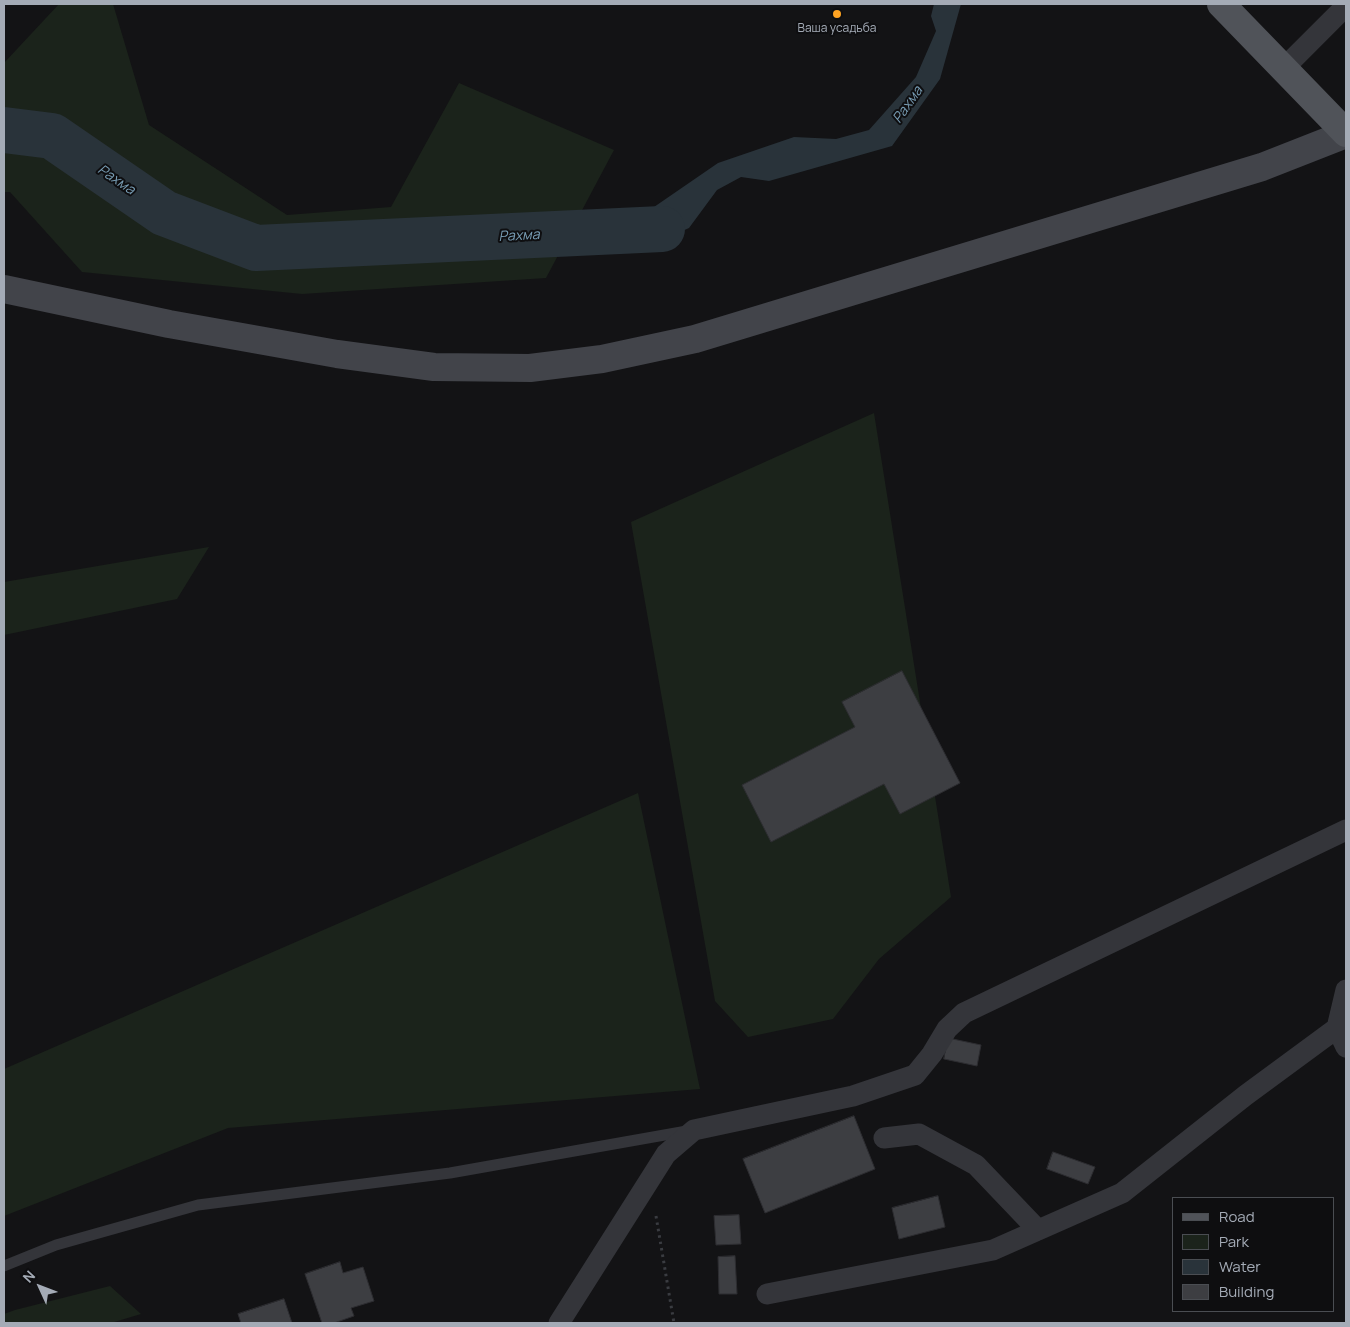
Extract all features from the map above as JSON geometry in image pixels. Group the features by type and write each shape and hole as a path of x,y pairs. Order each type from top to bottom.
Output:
{"main road":[{"path":"1221,4 1346,134"}],"street":[{"path":"1283,69 1346,6"},
{"path":"4,289 169,324 337,354 434,367 530,368 602,359 695,339 1262,167 1346,134"},
{"path":"559,1323 666,1154 694,1130 853,1096 915,1075 932,1054 947,1028 964,1013 1346,830"},
{"path":"1346,990 1337,1028 1346,1047"},
{"path":"767,1294 992,1250 1122,1193 1246,1095 1337,1028"},
{"path":"884,1138 919,1134 976,1165 1038,1230"}],"lane":[{"path":"4,1266 56,1245 198,1205 450,1173 694,1130"}],"path":[{"path":"650,1180 674,1323"}],"green space":[{"path":"59,4 113,4 149,125 287,215 391,207 459,83 614,150 546,278 302,294 82,272 10,192 4,192 4,63"},
{"path":"874,413 951,897 879,959 833,1019 748,1037 715,1001 631,522"},
{"path":"209,547 177,599 4,635 4,582"},
{"path":"638,793 700,1089 228,1128 4,1216 4,1069"},
{"path":"110,1286 141,1314 111,1323 4,1323 4,1314 15,1310"}],"water":[{"path":"934,4 961,4 940,79 892,146 769,181 741,177 717,190 689,228 662,240 603,247 596,220 654,207 718,163 794,137 836,139 869,130 916,77 936,31 931,16"}],"building":[{"path":"902,671 960,783 900,814 884,784 771,842 742,785 855,727 842,702"},
{"path":"948,1038 981,1045 977,1066 944,1059"},
{"path":"854,1116 875,1169 765,1213 743,1159"},
{"path":"1053,1152 1095,1167 1088,1184 1047,1169"},
{"path":"938,1196 945,1227 899,1239 892,1208"},
{"path":"739,1215 741,1244 716,1245 714,1216"},
{"path":"735,1256 737,1294 719,1294 718,1257"},
{"path":"340,1262 343,1273 363,1267 374,1301 351,1308 354,1316 334,1323 322,1323 305,1274"},
{"path":"284,1299 292,1323 241,1323 238,1314"}],"waterway":[{"name":"Рахма","path":"4,130 52,136 164,213 256,248 662,229"}],"place":[{"name":"Ваша усадьба","path":"837,14"}]}
